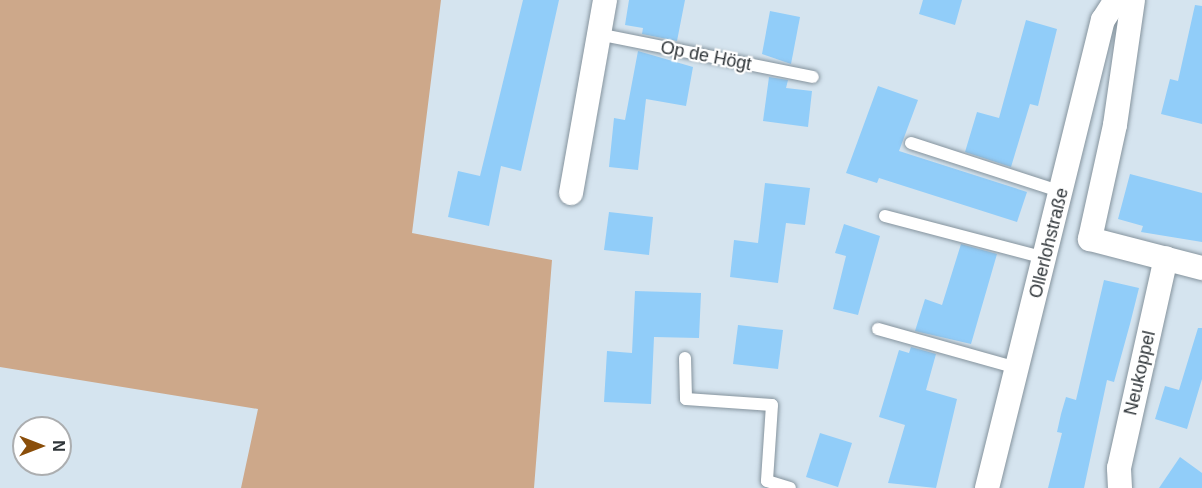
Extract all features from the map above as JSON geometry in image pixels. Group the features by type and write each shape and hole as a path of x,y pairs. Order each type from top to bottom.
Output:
{"street":[{"path":"571,193 605,0"},
{"name":"Ollerlohstraße","path":"987,488 1103,20 1116,0"},
{"name":"Ollerlohstraße","path":"1133,0 1115,125 1090,239 1166,258"},
{"path":"1166,258 1202,268"},
{"name":"Neukoppel","path":"1120,488 1119,468 1166,258"}],"lane":[{"name":"Op de Högt","path":"598,34 813,77"},
{"path":"911,143 1062,192"},
{"path":"885,216 1045,258"},
{"path":"878,329 1017,368"},
{"path":"685,358 686,399 772,405 767,481 790,488"}],"shaded area":[{"path":"0,0 441,0 412,233 552,260 534,488 241,488 258,409 0,367"}],"building":[{"path":"523,0 559,0 521,171 501,166 489,226 448,217 458,171 480,176"},
{"path":"629,0 685,0 677,41 642,34 643,28 625,25"},
{"path":"923,0 962,0 955,25 919,14"},
{"path":"1195,5 1202,6 1202,124 1161,114 1170,79 1178,81"},
{"path":"770,11 800,17 791,64 762,54"},
{"path":"1026,20 1057,29 1038,106 1030,104 1011,167 965,152 977,112 999,118"},
{"path":"638,51 693,67 686,106 646,99 638,170 609,167 614,118 625,120"},
{"path":"769,77 788,80 786,88 812,91 808,127 763,121"},
{"path":"878,86 918,100 899,151 1027,192 1017,222 879,178 877,183 846,173"},
{"path":"1130,174 1202,193 1202,242 1141,232 1143,226 1118,219"},
{"path":"765,183 810,188 805,225 786,223 778,283 730,277 734,240 758,243"},
{"path":"609,212 653,217 649,255 604,250"},
{"path":"844,224 880,236 858,315 833,309 846,256 835,253"},
{"path":"961,244 997,254 971,344 915,331 925,299 942,305"},
{"path":"1104,280 1139,288 1130,324 1114,382 1107,380 1084,488 1048,488 1062,433 1057,432 1061,414 1066,397 1076,400"},
{"path":"635,291 701,293 699,338 654,337 651,404 604,402 607,351 632,353"},
{"path":"738,325 783,330 778,369 733,364"},
{"path":"1198,328 1202,328 1202,379 1187,429 1155,419 1165,386 1179,390"},
{"path":"911,347 936,354 926,390 957,399 936,488 888,483 905,425 879,417 899,350 909,353"},
{"path":"820,433 852,443 838,487 806,477"},
{"path":"1180,457 1202,473 1202,488 1159,488"}]}
